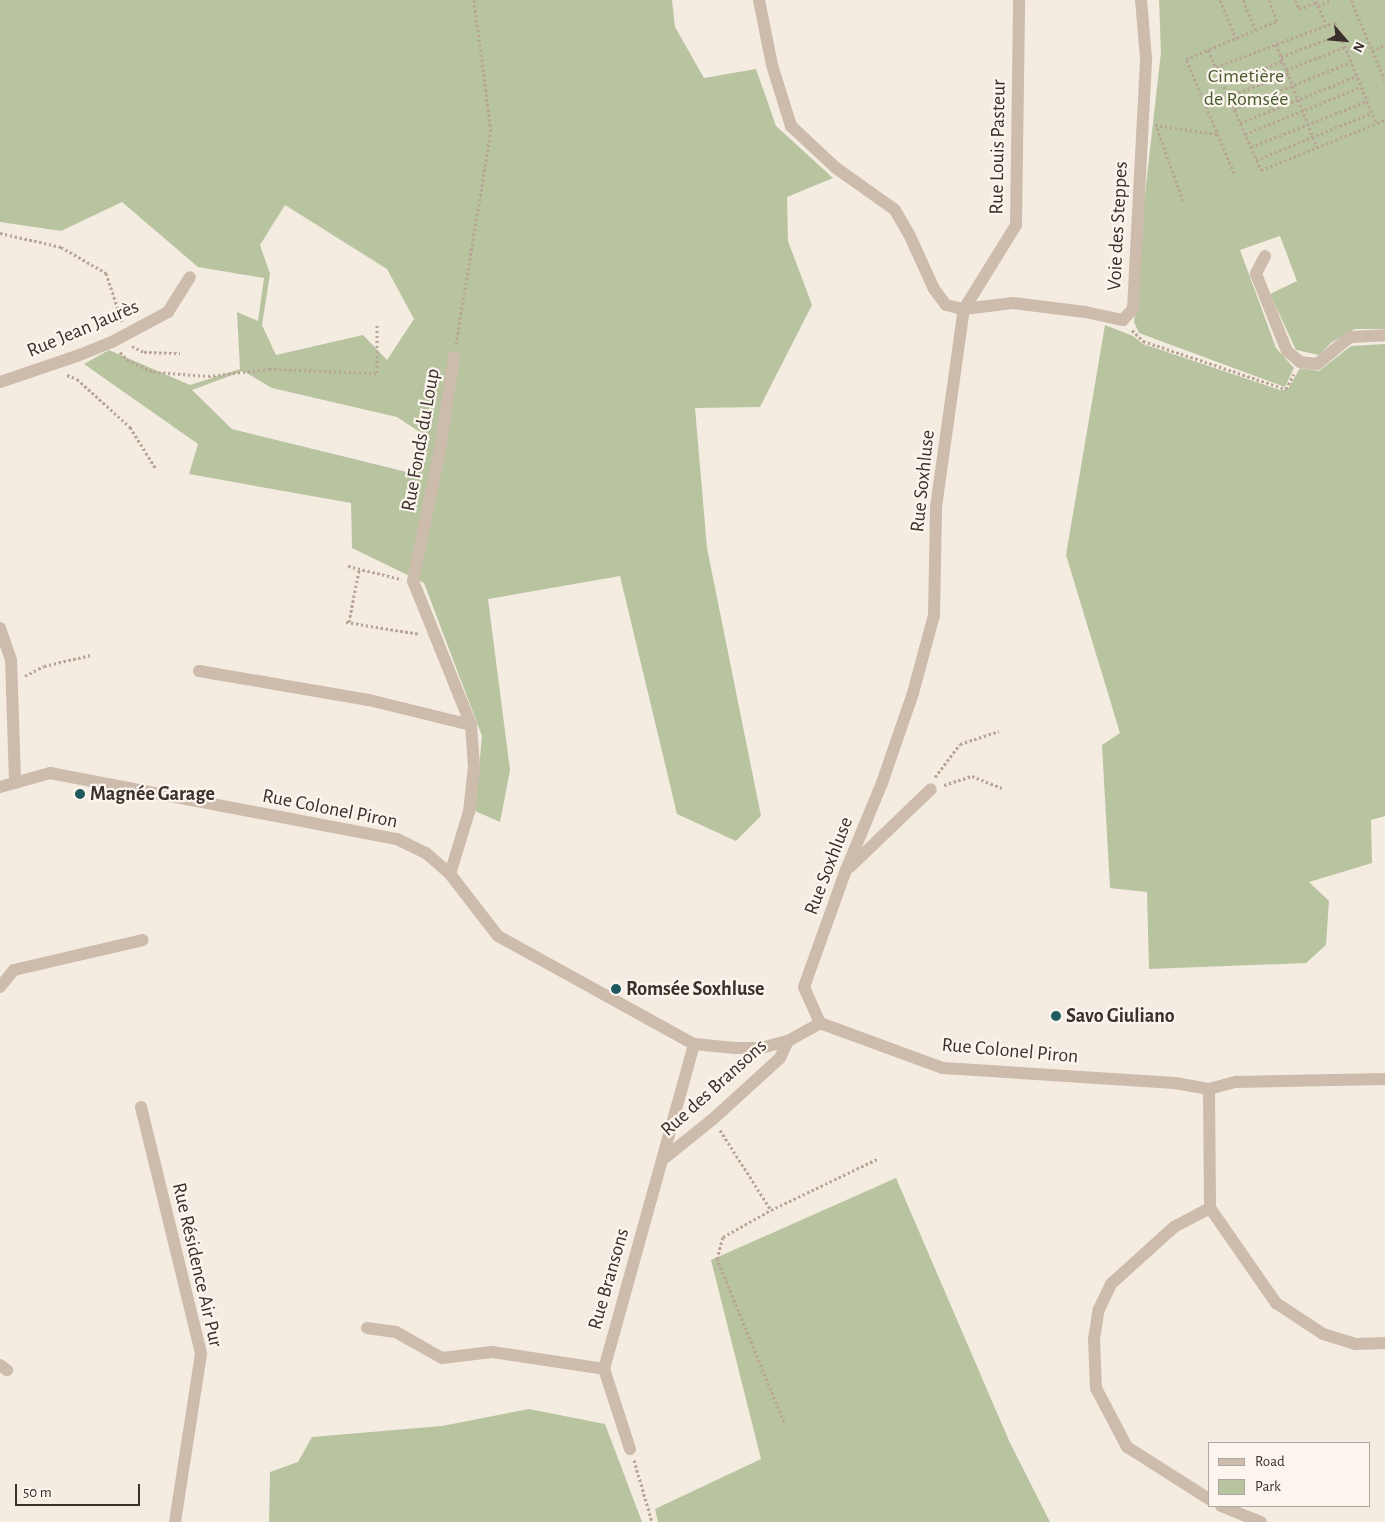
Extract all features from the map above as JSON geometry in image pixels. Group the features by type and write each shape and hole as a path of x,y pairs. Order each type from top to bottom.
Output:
{"street":[{"path":"759,0 772,65 791,126 836,168 895,210 909,234 934,289 946,305 964,309"},
{"name":"Rue Louis Pasteur","path":"964,309 1016,225 1019,0"},
{"name":"Voie des Steppes","path":"964,309 1013,303 1085,312 1123,320 1134,308 1146,58 1141,0"},
{"path":"1265,256 1256,274 1287,351 1300,362 1318,364 1350,336 1385,335"},
{"name":"Rue Jean Jaurès","path":"0,382 115,340 168,312 190,277"},
{"name":"Rue Soxhluse","path":"820,1023 804,987 846,870 882,783 913,693 934,615 936,507 964,309"},
{"name":"Rue Fonds du Loup","path":"414,582 441,444 454,357"},
{"path":"414,582 471,725 474,767 469,812 450,874"},
{"path":"0,628 11,660 16,783"},
{"path":"199,671 370,700 471,725"},
{"name":"Rue Colonel Piron","path":"0,787 50,774 397,840 426,853 450,874 498,936 694,1044 735,1048 761,1048 788,1042 820,1023 943,1068 1175,1083 1209,1089 1236,1082 1385,1079"},
{"path":"846,870 931,789"},
{"path":"0,986 14,970 143,940"},
{"name":"Rue des Bransons","path":"662,1160 713,1119 780,1058 788,1042"},
{"name":"Rue Bransons","path":"604,1368 694,1044"},
{"path":"1209,1089 1210,1208 1276,1303 1322,1334 1356,1344 1385,1343"},
{"name":"Rue Résidence Air Pur","path":"141,1107 200,1354 174,1522"},
{"path":"1208,1498 1127,1447 1096,1388 1094,1339 1099,1310 1111,1284 1174,1226 1210,1208"},
{"path":"367,1328 396,1332 442,1358 492,1352 604,1368 630,1449"},
{"path":"1223,1507 1260,1522"}],"path":[{"name":"Rue Fonds du Loup","path":"454,357 491,131 474,0"},
{"path":"1220,0 1236,38"},
{"path":"1244,0 1256,30"},
{"path":"1234,174 1186,59 1277,21 1268,0"},
{"path":"1295,0 1299,9 1316,1 1326,26"},
{"path":"1318,6 1331,0"},
{"path":"1351,0 1385,81"},
{"path":"1216,67 1335,22 1376,123"},
{"path":"1223,83 1340,34"},
{"path":"1276,44 1317,147"},
{"path":"1372,51 1385,45"},
{"path":"1228,96 1345,47"},
{"path":"1208,50 1261,170 1385,120"},
{"path":"1234,109 1292,84 1351,62"},
{"path":"1240,123 1357,76"},
{"path":"1245,134 1361,87"},
{"path":"1251,147 1367,101"},
{"path":"1256,160 1372,113"},
{"path":"1142,122 1218,134"},
{"path":"1156,125 1183,201"},
{"path":"0,233 61,247 106,273 122,320 115,340"},
{"path":"1123,320 1143,341 1286,389"},
{"path":"115,340 127,360 152,372 208,376 269,369 377,373 377,325"},
{"path":"115,340 144,352 180,353"},
{"path":"46,366 77,379 130,427 156,469"},
{"path":"348,566 414,582"},
{"path":"359,570 347,622 436,637"},
{"path":"12,683 44,666 91,655"},
{"path":"931,789 936,774 960,744 999,731"},
{"path":"931,789 972,776 1002,788"},
{"path":"713,1119 771,1210"},
{"path":"784,1422 717,1259 723,1237 771,1210 877,1159"},
{"path":"630,1449 652,1522"}],"green space":[{"path":"0,0 672,0 675,27 704,78 756,69 776,126 833,178 787,197 788,241 812,305 760,407 695,408 707,548 761,816 736,841 677,814 620,576 488,599 510,770 500,822 475,811 482,736 424,583 352,548 351,503 189,474 198,444 84,364 109,350 190,385 240,369 237,312 258,321 264,278 198,267 122,202 61,231 0,222","holes":["285,205 387,269 414,319 387,360 363,335 276,355 262,325 270,274 260,245","243,371 272,388 397,417 430,439 411,473 232,429 192,390"]},
{"name":"Cimetière de Romsée","path":"1159,0 1385,0 1385,329 1355,329 1332,342 1319,355 1296,350 1270,294 1297,281 1280,236 1240,250 1276,348 1294,368 1285,387 1139,333 1134,322 1142,221 1161,52"},
{"path":"1105,325 1133,336 1143,344 1280,390 1288,389 1300,368 1319,371 1351,346 1385,344 1385,816 1371,820 1372,863 1309,882 1329,901 1326,945 1306,963 1149,969 1147,892 1110,888 1102,745 1120,733 1066,555"},
{"path":"896,1178 1010,1443 1050,1522 658,1522 655,1509 761,1459 711,1260"},
{"path":"529,1409 605,1424 642,1522 269,1522 270,1472 298,1462 312,1437 442,1426"}],"place":[{"name":"Magnée Garage","path":"80,794"},
{"name":"Romsée Soxhluse","path":"616,989"},
{"name":"Savo Giuliano","path":"1056,1016"}]}
